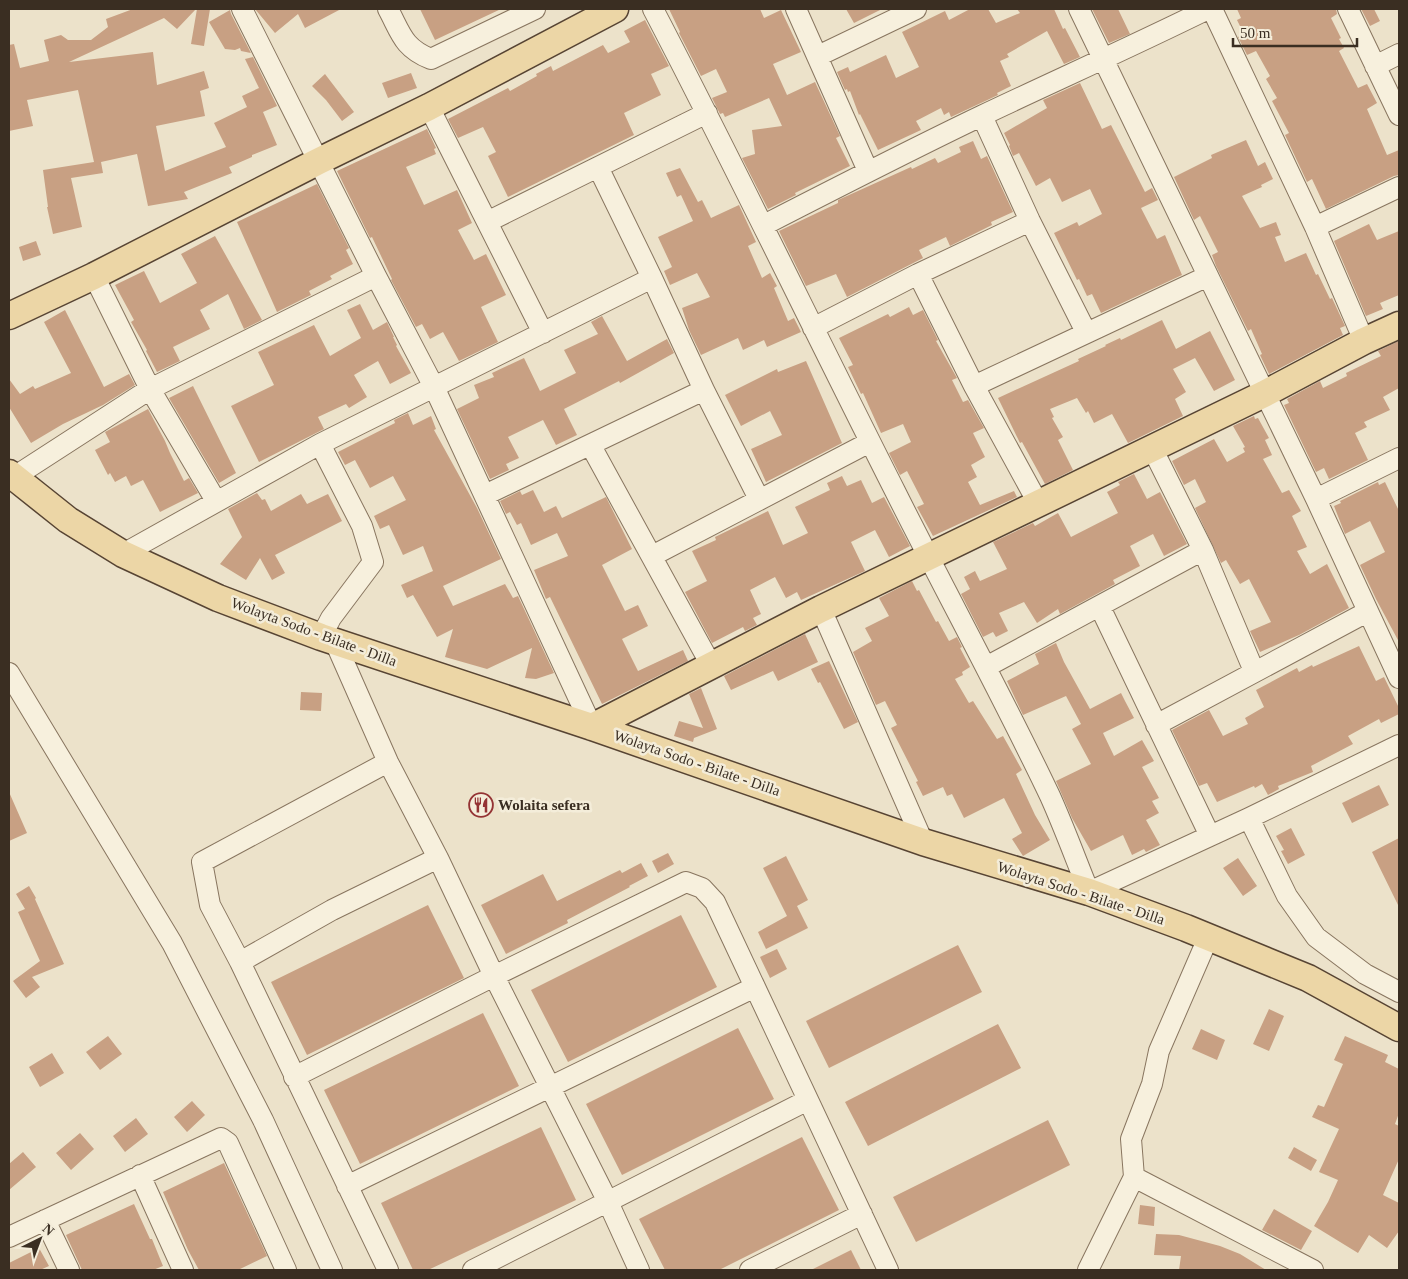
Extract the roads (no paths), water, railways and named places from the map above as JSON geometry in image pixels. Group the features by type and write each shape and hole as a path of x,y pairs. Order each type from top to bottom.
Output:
{"main road":[{"path":"9,316 94,276 429,107 615,9"},
{"path":"592,727 821,609 1264,394 1364,341 1399,325"},
{"name":"Wolayta Sodo - Bilate - Dilla","path":"11,475 68,520 124,554 218,598 328,640 592,727 923,842 1089,892 1308,978 1399,1028"}],"street":[{"path":"242,9 434,387 592,727"},
{"path":"388,9 406,44 418,54 431,59 535,9"},
{"path":"653,9 764,225 813,328 928,558 986,667 1051,799 1089,892 1249,818 1399,745"},
{"path":"796,9 868,171"},
{"path":"818,56 916,9"},
{"path":"1079,9 1316,500 1399,678"},
{"path":"764,225 868,171 1208,9"},
{"path":"1212,9 1315,227 1364,341"},
{"path":"1348,9 1399,115"},
{"path":"1375,66 1399,54"},
{"path":"429,107 543,334"},
{"path":"487,222 707,113"},
{"path":"982,116 1030,221 1086,332"},
{"path":"598,167 704,390 759,499"},
{"path":"1315,227 1399,187"},
{"path":"813,328 918,274 1030,221"},
{"path":"918,274 974,386 1038,503"},
{"path":"94,276 150,389 216,501"},
{"path":"11,475 150,389 376,276"},
{"path":"974,386 1208,276"},
{"path":"124,554 320,444 652,278"},
{"path":"485,495 591,446 704,390"},
{"path":"652,556 870,442"},
{"path":"320,444 362,526 373,562 331,618 328,640 438,858 549,1087 608,1202 639,1270"},
{"path":"591,446 710,665"},
{"path":"1152,448 1203,550 1254,671"},
{"path":"1316,500 1399,458"},
{"path":"986,667 1203,550"},
{"path":"1100,607 1210,836"},
{"path":"821,609 923,842"},
{"path":"1156,725 1254,671 1368,612"},
{"path":"9,673 172,943 263,1120 332,1270"},
{"path":"388,762 202,862 210,905 240,962 388,1270"},
{"path":"1249,818 1287,896 1316,937 1365,974 1399,992"},
{"path":"240,962 332,910 438,858"},
{"path":"294,1077 686,882 702,888 715,902 888,1270"},
{"path":"1088,1270 1134,1177 1131,1139 1152,1084 1159,1051 1208,938"},
{"path":"347,1186 755,987"},
{"path":"472,1270 808,1100"},
{"path":"9,1237 221,1138 225,1140 286,1270"},
{"path":"140,1175 183,1270"},
{"path":"1134,1177 1313,1270"},
{"path":"750,1270 862,1214"},
{"path":"45,1220 69,1270"}],"place":[{"name":"Wolaita sefera","path":"481,805"}]}
